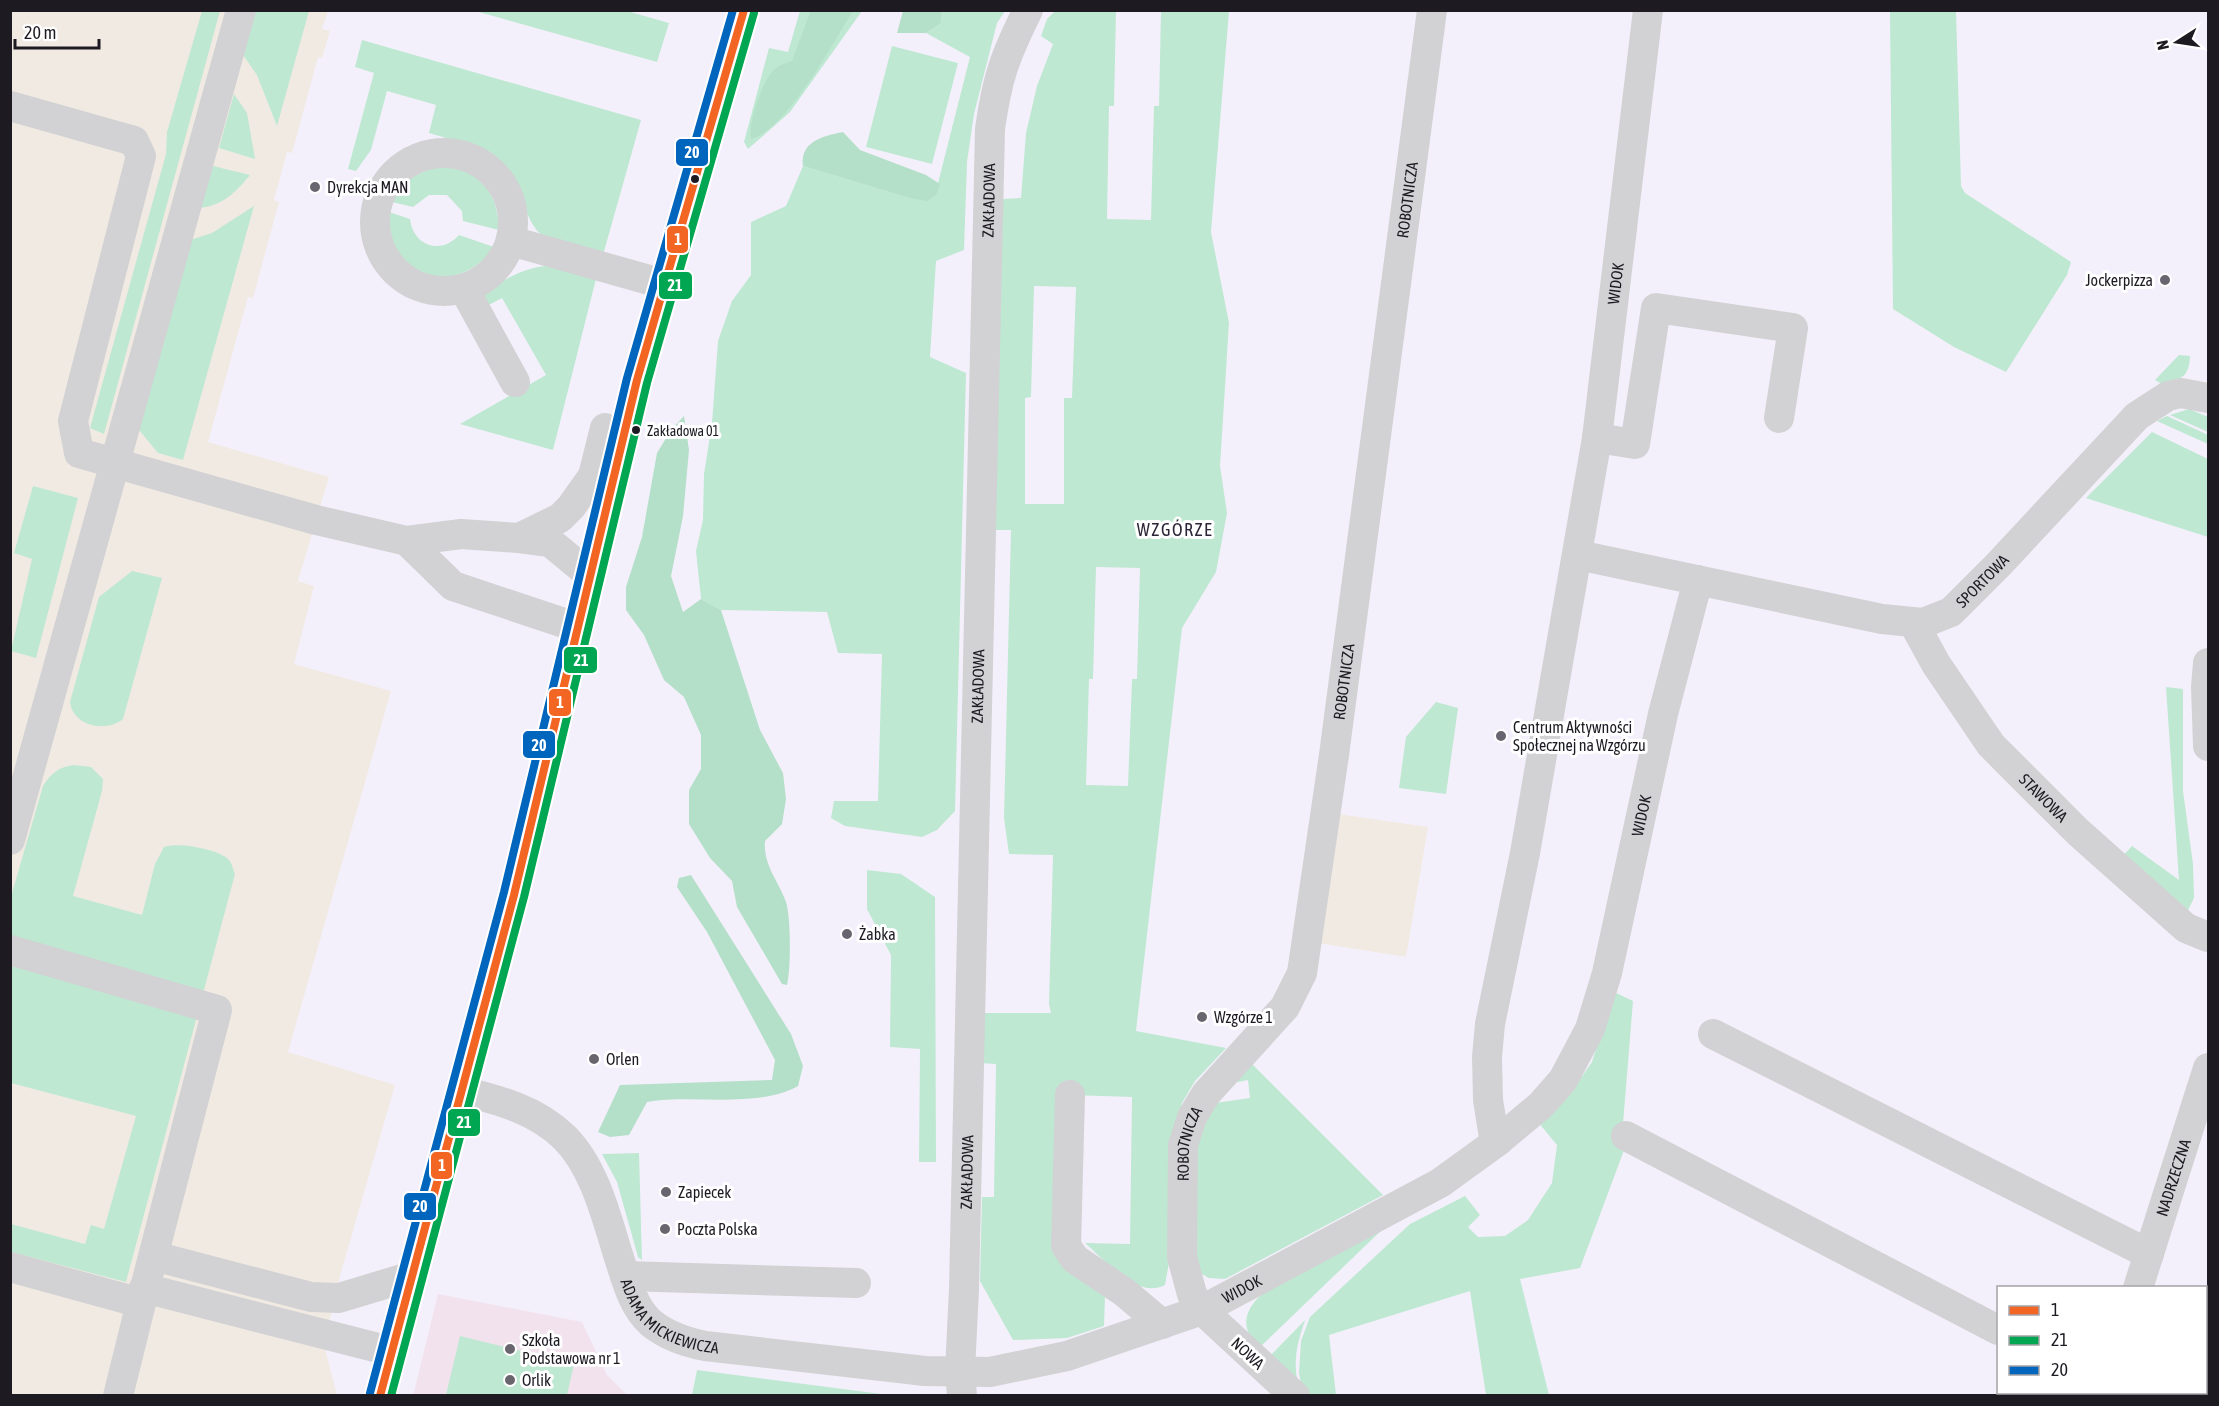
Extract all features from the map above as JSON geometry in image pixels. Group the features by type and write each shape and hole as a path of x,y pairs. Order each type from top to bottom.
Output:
{"street":[{"path":"10,840 241,10"},
{"path":"380,1395 514,895 637,380 667,285 744,10"},
{"name":"ZAKŁADOWA","path":"961,1383 990,129 999,74 1006,52 1028,10"},
{"name":"ROBOTNICZA","path":"1202,1310 1192,1294 1182,1257 1184,1145 1192,1117 1206,1094 1285,1007 1302,974 1334,755 1432,10"},
{"name":"WIDOK","path":"1498,1141 1493,1131 1488,1100 1487,1057 1490,1024 1525,853 1597,438 1648,10"},
{"path":"10,106 134,141 141,156 72,421 79,453 114,465 316,520 407,541 461,534 550,542 591,576"},
{"path":"443,152 467,156 488,167 504,186 512,205 514,227 511,242 499,266 483,280 464,289 443,292 419,288 399,276 383,257 375,234 375,210 383,187 399,168 420,156 443,152"},
{"path":"511,242 667,285"},
{"path":"464,289 515,382"},
{"path":"1614,301 1793,328 1779,418"},
{"path":"1597,438 1635,444 1656,308"},
{"path":"519,538 561,519 571,507 592,476 612,402 637,380"},
{"name":"SPORTOWA","path":"1698,580 1914,624 1933,621 1958,605 2137,416 2168,396 2187,394 2208,398"},
{"path":"407,541 453,586 579,628"},
{"path":"1578,555 1698,580"},
{"name":"WIDOK","path":"961,1383 995,1384 1067,1356 1202,1310 1440,1183 1498,1141 1541,1105 1563,1080 1590,1029 1607,973 1664,714 1698,580"},
{"name":"STAWOWA","path":"1914,624 1936,664 1991,745 2078,832 2186,928 2208,937"},
{"path":"2208,663 2206,687 2208,746"},
{"path":"10,950 217,1010 117,1395"},
{"path":"1713,1034 2149,1254"},
{"name":"NADRZECZNA","path":"2138,1286 2208,1068"},
{"name":"ADAMA MICKIEWICZA","path":"462,1092 493,1099 533,1114 563,1136 573,1147 602,1206 636,1303 650,1321 662,1331 683,1341 705,1346 900,1369 961,1383"},
{"path":"1070,1095 1066,1246 1075,1259 1124,1292 1162,1324"},
{"path":"1626,1136 1997,1329"},
{"path":"154,1256 311,1297 339,1298 412,1276"},
{"path":"10,1267 390,1351"},
{"path":"625,1276 856,1283"},
{"name":"NOWA","path":"1202,1310 1295,1395"}],"shaded area":[{"path":"10,11 328,11 322,29 330,31 322,58 318,57 292,153 287,152 274,200 279,202 253,298 248,297 208,442 329,477 298,581 314,586 294,664 391,691 288,1052 395,1085 340,1276 324,1345 337,1395 11,1395"},
{"path":"1338,814 1428,827 1406,957 1318,943"},
{"name":"Szkoła Podstawowa nr 1","path":"438,1294 582,1322 607,1375 627,1395 413,1396"}],"green space":[{"path":"811,10 853,11 794,102 765,132 751,139 751,123 761,91 775,69 792,61"},
{"path":"202,11 220,11 104,434 90,428 166,154 167,132"},
{"path":"255,11 309,11 277,126 257,75 243,55"},
{"path":"475,11 627,11 669,23 657,62"},
{"path":"800,11 862,11 790,112 748,149 744,142 769,48 788,52"},
{"path":"903,11 942,11 941,23 926,33 897,33"},
{"path":"942,11 1005,11 997,23 974,114 967,162 964,250 936,261 930,357 966,373 955,811 937,830 922,837 845,826 831,818 834,801 878,801 882,654 838,653 827,612 721,610 701,599 696,551 703,520 704,474 712,423 718,341 732,301 751,275 751,222 786,206 803,166 909,198 935,195 970,57 926,33 941,23"},
{"path":"1055,11 1116,11 1114,106 1109,106 1107,219 1151,220 1154,106 1159,106 1161,11 1229,11 1211,232 1229,323 1220,466 1227,513 1216,572 1182,628 1136,1031 1226,1048 1195,1081 1182,1103 1174,1130 1170,1257 1165,1285 1154,1288 1133,1283 1112,1268 1085,1243 1130,1244 1132,1097 1070,1095 1066,1262 1105,1297 1104,1326 1067,1338 1013,1340 980,1281 982,1197 994,1197 996,1064 980,1063 980,1013 1051,1013 1049,1004 1053,855 1009,854 1004,818 1011,530 992,530 1002,199 1021,198 1026,133 1037,86 1053,44 1041,36 1047,19","holes":["1034,286 1076,287 1072,398 1064,398 1064,504 1025,504 1025,398 1031,397","1096,567 1140,568 1137,679 1132,679 1128,786 1086,785 1089,679 1093,679"]},
{"path":"1890,11 1956,11 1961,186 1965,193 2071,262 2067,275 2006,372 1954,347 1893,309"},
{"path":"362,40 641,120 603,255 561,246 542,235 528,216 517,187 500,165 467,145 429,133 436,105 387,91 371,150 356,171 348,169 374,73 355,67"},
{"path":"892,46 958,63 932,164 866,147"},
{"path":"234,94 247,113 255,159 219,148"},
{"path":"843,132 860,150 926,175 940,184 936,195 927,201 909,198 803,166 805,151 809,146 820,138"},
{"path":"213,166 250,175 222,201 200,208"},
{"path":"434,167 462,171 482,182 494,202 499,230 463,221 462,211 447,195 429,195 413,207 392,202 410,178"},
{"path":"254,206 183,460 158,453 139,430 187,241 212,233"},
{"path":"389,212 410,219 416,235 428,245 444,245 459,235 494,247 479,263 462,273 443,277 426,274 410,266 398,253 390,235"},
{"path":"545,266 596,279 553,450 460,424 546,375 502,298 483,308 477,296 518,273"},
{"path":"2179,355 2190,356 2186,373 2162,384 2155,380"},
{"path":"2189,409 2208,417 2208,432 2170,415"},
{"path":"684,416 689,450 683,516 671,576 683,612 701,599 721,610 760,730 783,773 786,799 782,824 765,841 765,850 766,858 788,909 790,943 787,985 782,984 737,907 732,881 710,858 689,824 689,790 701,769 701,735 684,697 664,680 644,635 626,610 626,587 642,537 657,453 671,430"},
{"path":"2167,416 2208,435 2208,444 2157,421"},
{"path":"2152,432 2208,459 2208,537 2086,498"},
{"path":"33,486 78,498 36,658 11,651 32,559 14,553"},
{"path":"132,571 162,578 123,719 108,726 91,725 77,717 70,702 99,597"},
{"path":"2166,687 2183,689 2183,791 2193,864 2194,898 2188,910 2120,859 2132,846 2179,880"},
{"path":"1436,702 1458,708 1446,794 1399,788 1406,737"},
{"path":"74,765 91,767 103,779 102,791 73,896 142,915 155,864 164,847 170,846 198,848 224,856 231,863 235,874 126,1282 11,1252 11,1224 85,1244 91,1225 104,1229 136,1116 11,1083 10,900 43,786 56,771"},
{"path":"867,870 901,874 935,897 936,1162 919,1162 920,1049 890,1047 891,955 867,909"},
{"path":"691,875 791,1034 803,1066 798,1086 764,1097 647,1102 629,1135 610,1137 598,1132 620,1085 772,1080 775,1060 707,932 677,887 679,878"},
{"path":"1614,992 1633,1001 1622,1136 1626,1145 1580,1268 1520,1279 1549,1395 1486,1395 1470,1291 1329,1335 1336,1395 1309,1395 1302,1388 1299,1373 1301,1341 1310,1317 1410,1224 1465,1196 1480,1215 1468,1227 1478,1237 1505,1236 1528,1220 1552,1183 1557,1145 1538,1122 1569,1095 1592,1062"},
{"path":"1246,1058 1383,1195 1225,1279 1209,1278 1200,1273 1191,1254 1193,1141 1208,1104 1250,1098 1248,1080 1223,1085"},
{"path":"639,1153 642,1260 638,1257 617,1182 602,1154"},
{"path":"1389,1223 1259,1348 1249,1334 1246,1320 1251,1306 1263,1293"},
{"path":"1305,1320 1296,1354 1299,1387 1268,1358"},
{"name":"Orlik","path":"460,1336 574,1364 567,1395 446,1395"},
{"path":"697,1370 889,1395 692,1395"}],"transit line":[{"name":"20","path":"370,1393 504,892 627,378 733,10"},
{"name":"1","path":"380,1396 514,895 637,380 744,10"},
{"name":"21","path":"391,1396 524,897 647,383 754,13"}],"place":[{"name":"Dyrekcja MAN","path":"315,187"},
{"name":"Jockerpizza","path":"2165,280"},
{"name":"Zakładowa 01","path":"636,430"},
{"name":"Centrum Aktywności Społecznej na Wzgórzu","path":"1501,736"},
{"name":"Żabka","path":"847,934"},
{"name":"Wzgórze 1","path":"1202,1017"},
{"name":"Orlen","path":"594,1059"},
{"name":"Zapiecek","path":"666,1192"},
{"name":"Poczta Polska","path":"665,1229"},
{"name":"Szkoła Podstawowa nr 1","path":"510,1349"},
{"name":"Orlik","path":"510,1380"}],"district":[{"name":"WZGÓRZE","path":"1175,530"}]}
